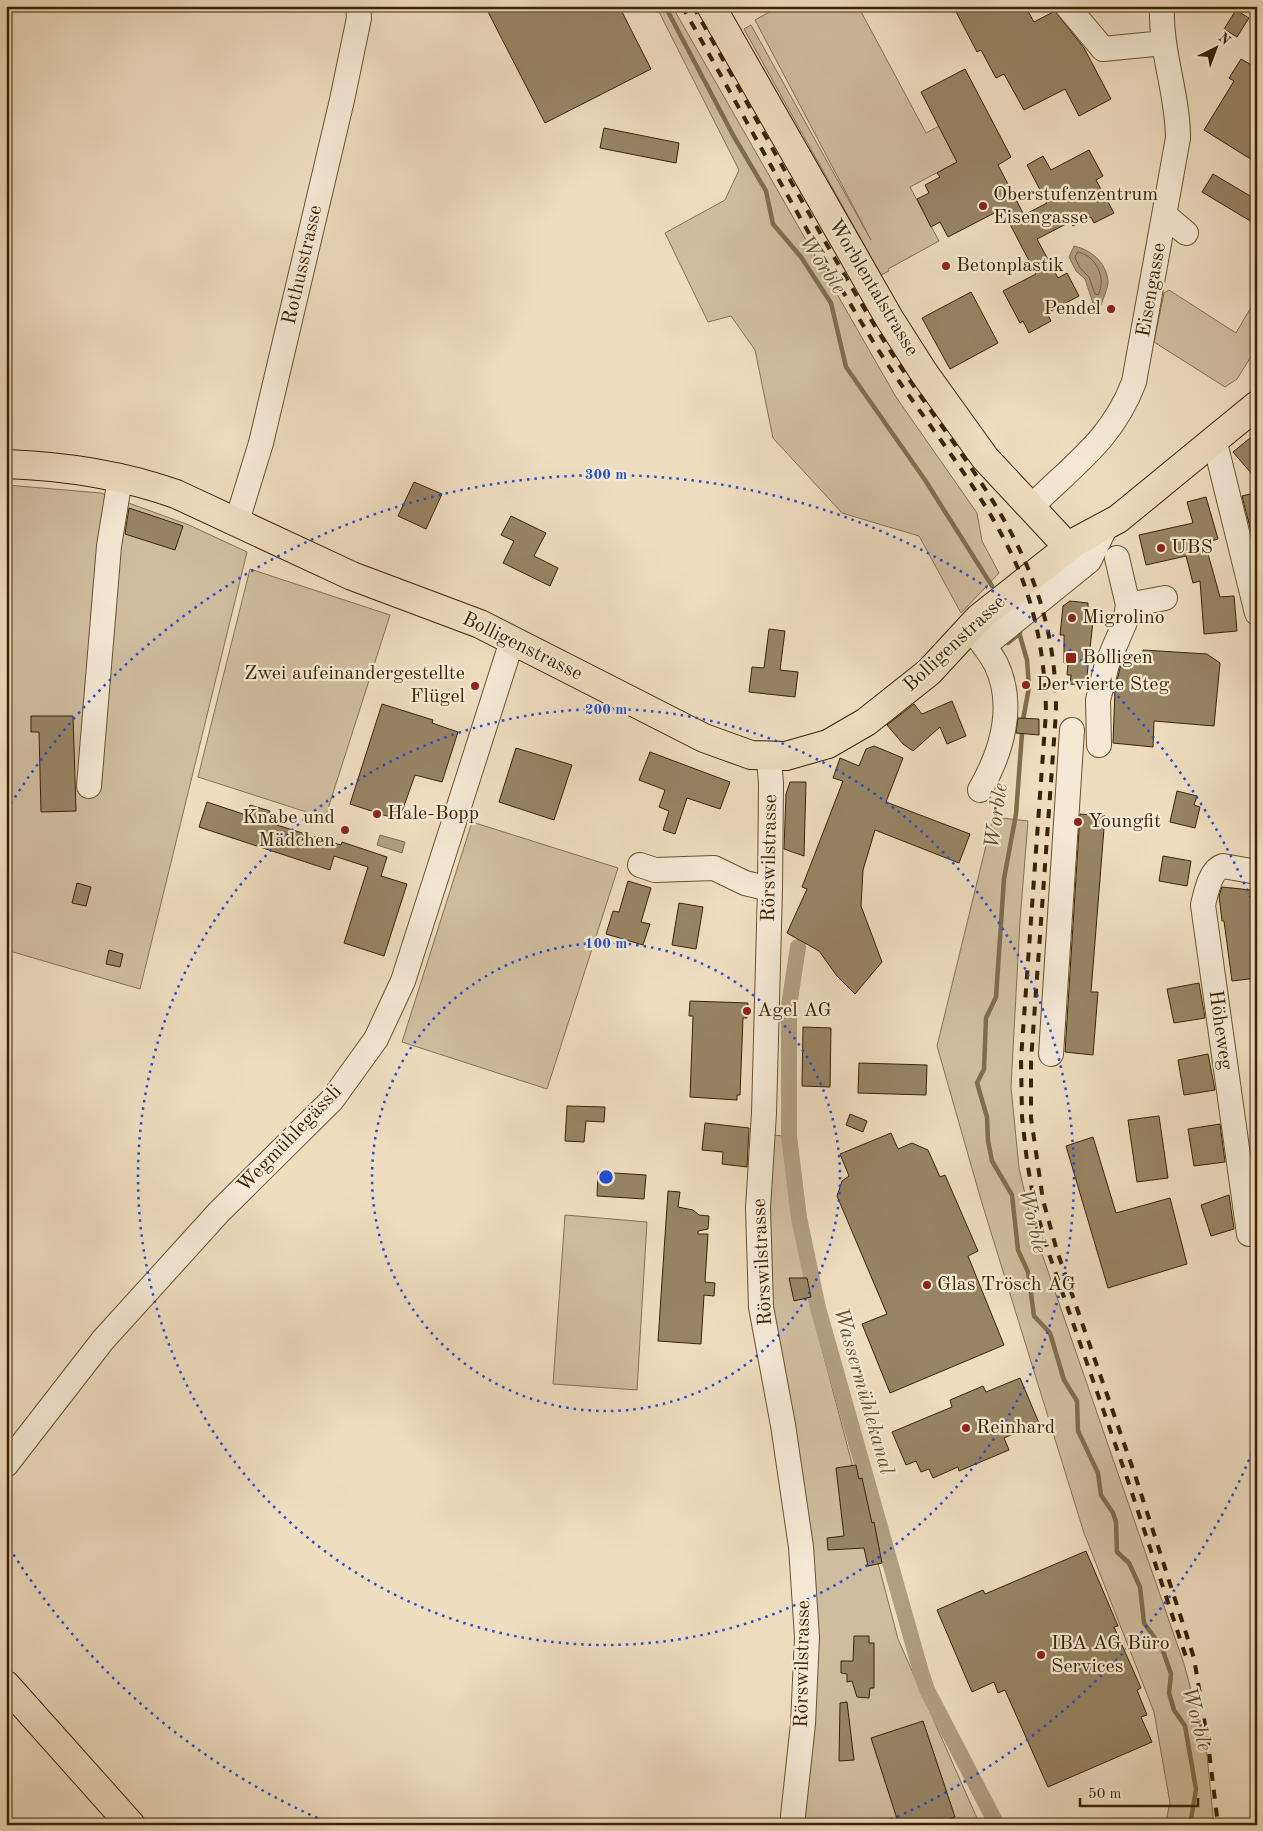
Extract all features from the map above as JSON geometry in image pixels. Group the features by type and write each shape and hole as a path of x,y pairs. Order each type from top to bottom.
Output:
{"main road":[{"name":"Worblentalstrasse","path":"711,6 879,301 924,374 985,458 1032,506 1068,547"},
{"name":"Bolligenstrasse","path":"6,464 68,470 120,478 176,494 352,576 480,624 704,738 751,755 786,756 828,744 852,731 977,636 1068,547 1104,528 1257,405"},
{"path":"6,1685 131,1825"}],"street":[{"name":"Rothusstrasse","path":"237,521 261,443 335,129 359,18 358,6"},
{"path":"1067,6 1103,49 1165,48"},
{"name":"Eisengasse","path":"1032,506 1098,444 1113,425 1126,402 1139,364 1178,138 1176,113 1165,48 1162,6"},
{"path":"1133,53 1165,48"},
{"path":"1165,215 1186,233"},
{"path":"1214,439 1257,613"},
{"path":"89,786 109,546 120,478"},
{"path":"980,790 993,767 1000,747 1004,723 1004,692 997,666 977,636 1089,561 1104,528"},
{"path":"1099,745 1098,700 1107,664 1125,622 1128,605 1117,558"},
{"path":"1128,605 1165,598"},
{"path":"1257,620 1254,620 1257,631"},
{"name":"Wegmühlegässli","path":"6,1465 103,1340 219,1212 332,1100 376,1039 403,980 512,641"},
{"path":"1051,1054 1072,730"},
{"name":"Rörswilstrasse","path":"769,756 771,784 770,889 764,1112 758,1208 761,1306 783,1425 801,1548 807,1637 803,1724 792,1825"},
{"path":"640,866 655,870 714,868 745,883 770,889"},
{"name":"Höheweg","path":"1249,1234 1203,905 1214,872 1219,867 1223,866 1257,872"}],"shaded area":[{"path":"656,6 672,6 896,397 977,513 982,541 999,573 961,613 919,536 842,513 773,438 755,350 731,316 708,322 665,233 725,200 739,170"},
{"path":"780,6 858,6 926,133 939,126 957,162 910,187 939,241 888,269 889,271 881,275 744,29 751,25 871,240 755,20"},
{"path":"1169,290 1236,333 1257,297 1257,347 1237,379 1225,387 1154,342 1164,293"},
{"path":"6,485 101,493 189,525 247,552 140,989 6,950"},
{"path":"250,569 390,615 325,818 198,777"},
{"path":"993,817 1028,821 1020,921 1011,1087 1019,1168 1033,1228 1184,1664 1206,1745 1214,1825 1165,1825 1170,1803 1154,1712 1084,1533 981,1200 937,1046"},
{"path":"472,822 618,868 547,1089 402,1042"},
{"path":"763,1134 783,1136 793,1220 812,1311 898,1639 980,1825 793,1823 807,1637 761,1307"},
{"path":"565,1215 647,1222 637,1390 553,1384"}],"water":[{"path":"1074,246 1086,250 1097,258 1107,274 1108,284 1101,305 1094,306 1085,279 1076,271 1069,257"},
{"path":"380,835 405,842 402,853 377,845"}],"building":[{"path":"485,6 619,6 651,69 545,123"},
{"path":"953,6 1025,6 1034,22 1055,11 1084,48 1111,99 1079,116 1065,89 1024,110 1004,74 996,78 981,50 977,52"},
{"path":"1236,10 1249,18 1237,37 1224,29"},
{"path":"1241,59 1257,68 1257,163 1204,130 1234,81 1229,78"},
{"path":"965,69 1011,157 998,165 1024,215 1047,203 1027,165 1043,156 1051,170 1089,150 1103,176 1096,180 1114,213 1094,223 1091,217 1073,226 1070,222 1037,239 1058,278 1067,273 1079,296 1047,313 1051,321 1029,333 1023,321 1020,323 1003,291 1036,274 1002,209 948,237 940,222 931,227 917,199 929,193 925,185 940,177 937,173 957,162 921,92"},
{"path":"604,128 679,143 676,163 600,148"},
{"path":"1213,174 1257,200 1257,225 1202,192"},
{"path":"971,292 998,343 950,369 922,318"},
{"path":"1250,438 1257,446 1257,480 1233,452"},
{"path":"414,482 442,494 426,529 398,516"},
{"path":"1254,493 1257,505 1257,555 1242,496"},
{"path":"1206,497 1218,539 1205,543 1220,597 1234,596 1237,631 1204,634 1200,581 1193,583 1186,556 1146,565 1139,535 1193,523 1187,502"},
{"path":"129,508 183,526 175,550 125,534"},
{"path":"511,516 546,533 534,556 558,568 550,586 503,563 514,541 501,535"},
{"path":"1070,601 1088,603 1088,611 1094,612 1086,685 1070,684 1071,675 1067,675 1068,664 1064,663 1064,635 1060,635 1063,606"},
{"path":"769,629 785,631 780,670 798,672 795,697 749,692 752,667 764,668"},
{"path":"1143,650 1207,654 1220,663 1214,726 1154,721 1153,747 1113,743 1115,689 1120,668 1124,660 1144,662"},
{"path":"952,701 966,736 947,744 940,727 913,751 903,744 887,725 914,704 922,714"},
{"path":"382,704 433,720 432,723 458,732 442,782 415,775 399,820 350,804"},
{"path":"31,716 73,716 76,811 41,812 39,732 31,732"},
{"path":"1018,718 1039,719 1039,735 1016,733"},
{"path":"874,746 903,758 886,802 970,834 959,863 875,830 863,870 861,906 882,962 855,994 837,976 819,951 787,933 807,889 802,887 843,781 833,778 840,758 859,766 866,749"},
{"path":"516,748 572,765 554,820 499,802"},
{"path":"650,752 730,782 720,809 687,798 675,834 663,830 669,811 659,807 665,790 639,780"},
{"path":"790,782 806,782 804,856 784,849 786,794"},
{"path":"1177,791 1197,796 1194,805 1200,807 1195,828 1170,822"},
{"path":"207,802 246,815 250,805 270,811 267,822 341,845 342,842 387,857 381,876 407,884 384,956 344,943 368,867 334,856 330,870 199,827"},
{"path":"1080,814 1105,816 1091,992 1098,992 1093,1055 1065,1052"},
{"path":"1163,856 1191,861 1187,886 1159,881"},
{"path":"628,881 651,888 641,922 650,924 643,945 606,934 613,911 619,912"},
{"path":"77,883 91,887 86,906 72,903"},
{"path":"1222,887 1251,890 1257,937 1257,978 1232,981 1219,896"},
{"path":"679,903 703,907 696,949 672,945"},
{"path":"109,950 123,954 120,967 106,964"},
{"path":"1199,983 1205,1018 1174,1023 1167,989"},
{"path":"690,1001 748,1003 747,1018 743,1018 740,1095 737,1095 737,1100 690,1097 693,1016 689,1016"},
{"path":"803,1027 831,1028 830,1087 802,1086"},
{"path":"1208,1054 1215,1090 1184,1095 1178,1060"},
{"path":"859,1063 927,1065 926,1095 858,1093"},
{"path":"567,1106 605,1107 604,1122 586,1121 584,1142 565,1141"},
{"path":"850,1114 867,1121 863,1132 846,1125"},
{"path":"1159,1116 1168,1178 1137,1182 1128,1120"},
{"path":"705,1123 749,1128 747,1167 722,1164 723,1152 702,1150"},
{"path":"1220,1124 1225,1162 1194,1166 1188,1129"},
{"name":"Glas Trösch AG","path":"891,1133 898,1149 912,1143 928,1150 940,1177 945,1175 978,1251 968,1256 1004,1345 890,1393 862,1324 887,1314 837,1196 842,1181 849,1176 840,1154"},
{"path":"1093,1137 1116,1213 1170,1198 1187,1264 1108,1288 1066,1146"},
{"path":"598,1172 646,1175 644,1199 597,1196"},
{"path":"668,1191 680,1192 678,1207 693,1210 699,1215 709,1216 708,1229 698,1231 698,1234 708,1234 705,1282 715,1283 714,1296 704,1295 701,1344 658,1341"},
{"path":"1229,1195 1234,1229 1211,1236 1201,1205"},
{"path":"789,1278 807,1278 811,1297 794,1301"},
{"name":"Reinhard","path":"1020,1378 1039,1423 1004,1438 1009,1450 959,1471 958,1467 933,1478 929,1469 921,1472 916,1461 906,1465 892,1432 952,1407 950,1400 983,1386 986,1392"},
{"path":"856,1465 859,1479 862,1478 872,1523 874,1522 882,1563 868,1566 864,1548 828,1550 827,1538 844,1536 836,1468"},
{"name":"IBA AG Büro Services","path":"1086,1551 1118,1626 1114,1627 1141,1688 1137,1690 1147,1715 1141,1717 1152,1742 1048,1787 1005,1690 998,1693 994,1682 972,1692 937,1610 983,1590 985,1594"},
{"path":"854,1636 869,1636 869,1643 874,1643 874,1688 870,1688 869,1698 857,1697 852,1681 847,1682 847,1674 841,1673 841,1661 853,1661"},
{"path":"847,1702 854,1760 839,1761 840,1703"},
{"path":"923,1721 955,1817 933,1825 899,1825 871,1738"}],"waterway":[{"name":"Worble","path":"665,6 733,135 766,191 773,224 801,257 831,303 846,367 925,480 992,586"},
{"name":"Worble","path":"1018,629 1027,660 1029,687 1023,720 1016,814 1004,879 996,997 986,1018 984,1069 977,1083 987,1117 988,1141 992,1161 1012,1195 1018,1250 1028,1272 1034,1316 1050,1333 1064,1380 1077,1401 1078,1431 1098,1473 1101,1495 1113,1513 1116,1522 1117,1552 1129,1563 1140,1587 1144,1623 1162,1648 1171,1674 1169,1693 1174,1710 1185,1726 1196,1789 1190,1825"},
{"name":"Wassermühlekanal","path":"1008,643 1020,633"},
{"name":"Wassermühlekanal","path":"798,947 789,1006 789,1136 799,1218 818,1308 927,1690 997,1825"}],"railway":[{"path":"682,6 849,302 890,368 993,519 1016,565 1031,605 1040,647 1046,712 1021,1059 1022,1117 1027,1161 1034,1202 1049,1254 1127,1478 1187,1660"},
{"path":"693,6 809,213 881,336 999,511 1022,555 1040,602 1052,654 1056,712 1031,1061 1031,1118 1043,1200 1057,1251 1135,1475 1194,1658 1208,1743 1218,1825"}],"place":[{"name":"Oberstufenzentrum Eisengasse","path":"983,206"},
{"name":"Betonplastik","path":"946,266"},
{"name":"Pendel","path":"1111,309"},
{"name":"UBS","path":"1161,548"},
{"name":"Migrolino","path":"1072,618"},
{"name":"Bolligen","path":"1071,658"},
{"name":"Der vierte Steg","path":"1026,685"},
{"name":"Zwei aufeinandergestellte Flügel","path":"475,686"},
{"name":"Hale-Bopp","path":"377,814"},
{"name":"Youngfit","path":"1078,822"},
{"name":"Knabe und Mädchen","path":"345,830"},
{"name":"Agel AG","path":"747,1011"},
{"name":"Glas Trösch AG","path":"927,1285"},
{"name":"Reinhard","path":"966,1428"},
{"name":"IBA AG Büro Services","path":"1041,1655"}]}
